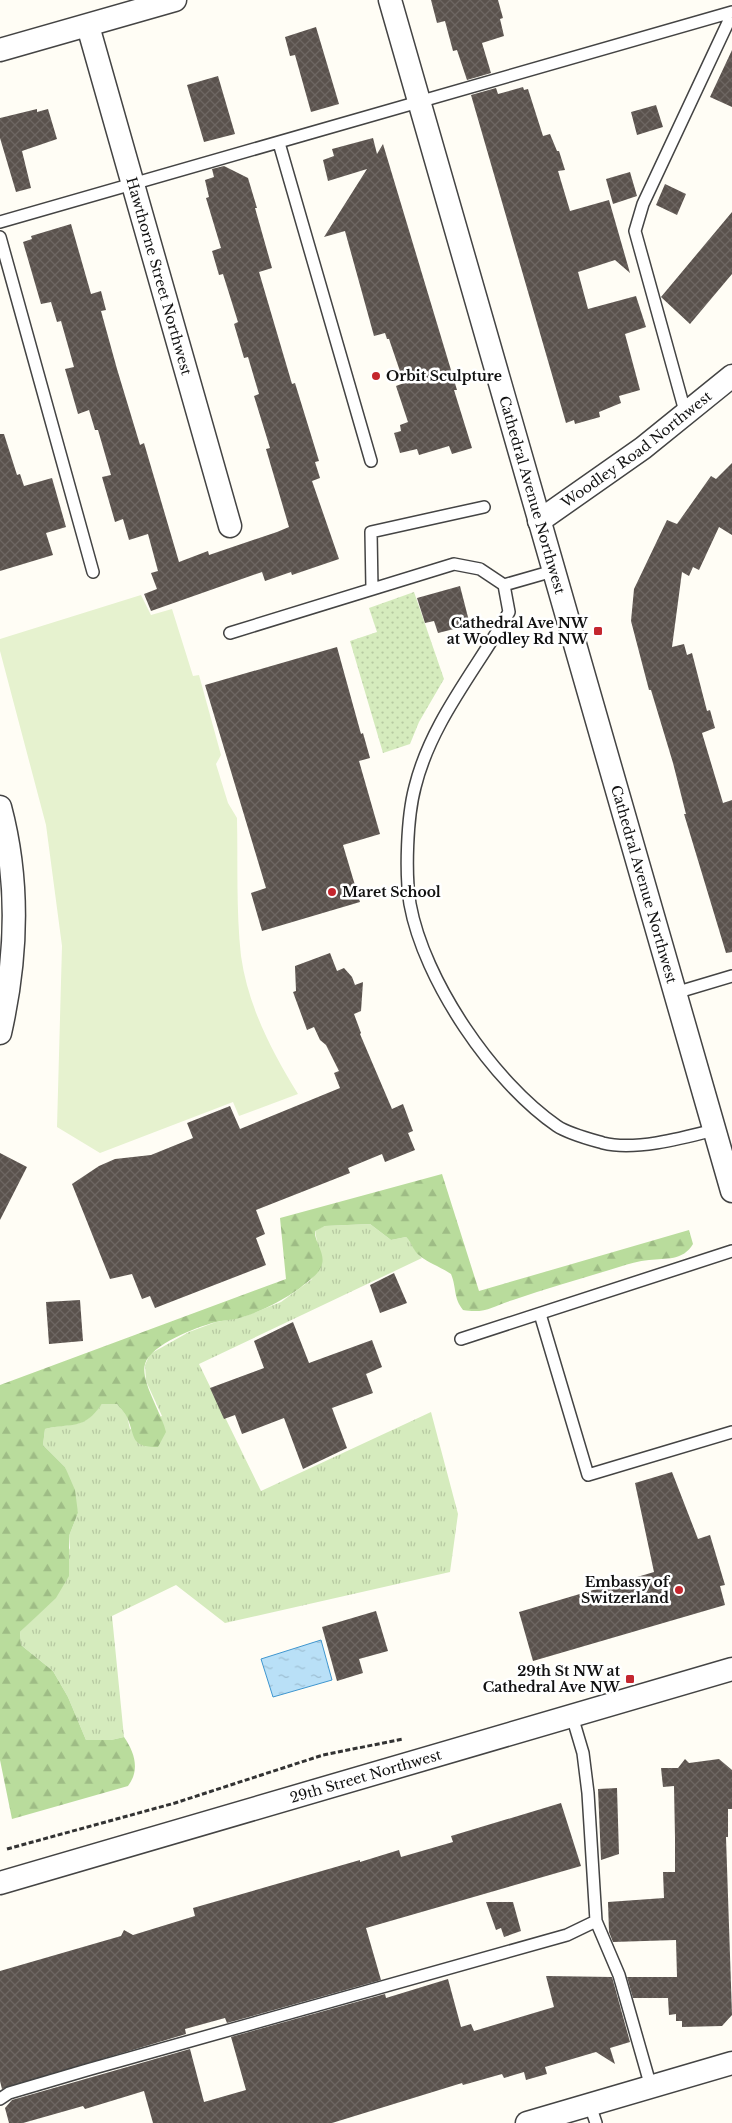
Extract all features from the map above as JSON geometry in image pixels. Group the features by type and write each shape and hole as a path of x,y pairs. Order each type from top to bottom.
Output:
{"street":[{"path":"0,50 175,0"},
{"name":"Cathedral Avenue Northwest","path":"390,0 732,1191"},
{"name":"Hawthorne Street Northwest","path":"88,26 230,526"},
{"name":"Woodley Road Northwest","path":"539,521 686,415 732,376"},
{"path":"0,807 12,868 15,932 11,980 0,1033"},
{"name":"29th Street Northwest","path":"0,1883 732,1669"},
{"path":"527,2123 593,2114 651,2087 732,2063"}],"lane":[{"path":"0,222 732,13"},
{"path":"686,415 635,231 643,204 732,13"},
{"path":"279,143 371,461"},
{"path":"0,237 93,572"},
{"path":"372,590 371,532 484,507"},
{"path":"230,633 454,564 480,569 504,585 509,612 434,733 414,788 408,846 410,904 428,962 465,1028 507,1083 558,1127 605,1143 650,1144 714,1130"},
{"path":"504,585 553,571"},
{"path":"675,993 732,976"},
{"path":"461,1339 732,1251"},
{"path":"540,1314 588,1475 732,1432"},
{"path":"572,1716 583,1753 588,1793 596,1921 618,1975 651,2087"},
{"path":"0,2099 9,2093 78,2073 567,1936 596,1921"}],"path":[{"path":"7,1849 166,1805 322,1756 410,1737"}],"green space":[{"path":"414,592 444,679 419,722 410,744 383,753 350,641 377,632 369,608"},
{"path":"141,595 151,615 172,609 193,676 199,675 221,755 216,764 228,803 237,818 238,921 244,975 262,1028 298,1094 239,1116 233,1102 100,1153 57,1127 62,946 46,825 0,651 0,639"},
{"path":"442,1174 479,1291 689,1230 693,1244 684,1253 674,1258 645,1260 539,1291 489,1309 471,1311 463,1310 460,1305 456,1297 451,1274 420,1256 406,1237 391,1240 370,1224 325,1226 315,1231 322,1258 321,1267 300,1288 280,1301 253,1313 216,1322 176,1337 165,1343 149,1357 144,1371 148,1388 166,1432 158,1447 149,1447 135,1440 127,1417 117,1404 102,1404 95,1413 83,1422 45,1429 43,1445 65,1467 75,1490 78,1513 69,1536 69,1576 56,1598 20,1632 21,1645 53,1671 68,1697 86,1740 111,1740 124,1737 131,1749 135,1768 132,1780 128,1786 12,1819 0,1760 0,1385 286,1279 280,1218"},
{"path":"370,1224 391,1240 406,1237 422,1258 199,1364 261,1491 431,1412 458,1514 450,1572 225,1623 176,1585 112,1616 124,1737 111,1740 86,1740 68,1697 53,1671 21,1645 20,1632 33,1619 70,1548 69,1536 78,1513 65,1467 43,1445 45,1429 77,1424 89,1418 102,1404 117,1404 127,1416 130,1429 162,1416 146,1381 145,1365 150,1354 189,1332 216,1322 243,1317 281,1302 311,1280 321,1266 315,1230 325,1226"}],"water":[{"path":"321,1640 332,1680 273,1697 261,1659"}],"building":[{"path":"431,0 498,0 503,18 500,19 504,36 482,43 491,73 467,80 457,50 453,51 445,21 437,23"},
{"path":"316,27 339,104 311,112 295,55 290,56 285,37"},
{"path":"732,50 732,107 710,97"},
{"path":"218,76 235,134 204,142 187,85"},
{"path":"523,87 524,90 528,89 543,136 550,134 557,151 559,151 565,170 558,171 570,211 609,200 630,273 615,260 578,272 588,309 636,296 646,327 625,334 640,390 619,396 621,403 599,412 600,417 575,424 574,420 566,423 471,95 496,88 498,94"},
{"path":"656,105 663,127 637,135 631,112"},
{"path":"37,109 37,112 48,109 57,139 22,151 31,188 16,192 0,138 0,118"},
{"path":"373,138 377,154 383,144 457,390 454,390 472,448 452,454 449,446 419,455 417,449 400,453 394,433 401,431 400,425 408,422 396,386 404,383 389,339 387,339 385,333 374,336 345,231 324,237 367,169 328,181 323,160 334,156 332,149"},
{"path":"224,166 248,178 257,208 255,208 272,268 259,272 292,384 295,383 319,461 315,462 320,478 312,481 339,559 292,575 291,572 265,581 262,572 151,611 144,594 157,589 151,573 158,571 148,534 129,540 123,519 115,522 102,477 111,475 98,430 95,430 89,410 78,414 65,369 74,367 61,321 57,322 51,302 41,304 23,242 32,239 31,236 71,224 91,294 101,291 106,310 101,311 117,369 140,445 144,443 179,562 208,551 209,555 277,532 289,527 266,449 270,448 254,396 259,394 248,357 244,358 234,324 238,322 223,274 219,275 212,251 221,248 206,198 209,197 205,180 214,177 212,169"},
{"path":"630,172 637,196 613,204 606,179"},
{"path":"665,184 686,194 677,215 656,205"},
{"path":"732,212 732,274 690,324 661,297"},
{"path":"0,434 4,434 17,475 20,474 24,486 52,478 66,527 46,533 53,555 0,571"},
{"path":"732,463 732,535 719,527 699,570 693,567 689,576 682,572 672,647 684,644 687,655 692,653 707,711 710,710 715,728 702,733 723,803 732,800 732,952 726,953 684,814 686,814 673,763 651,690 649,690 631,621 634,589 667,520 677,524 711,476 716,479"},
{"path":"460,586 470,625 438,633 434,621 425,623 417,598"},
{"path":"337,647 361,734 363,733 370,758 359,761 380,834 343,845 360,902 262,931 251,893 266,888 205,685"},
{"path":"330,953 337,971 344,968 352,977 355,985 363,982 361,1011 354,1014 360,1034 392,1109 403,1104 413,1131 408,1133 415,1150 385,1162 382,1154 348,1168 350,1173 256,1210 265,1234 256,1238 266,1265 155,1308 150,1296 142,1299 132,1274 110,1279 72,1184 99,1166 115,1159 151,1155 193,1138 187,1123 230,1106 240,1129 340,1088 334,1073 339,1071 326,1045 320,1040 314,1027 307,1030 293,992 296,991 295,966"},
{"path":"0,1153 27,1167 0,1220"},
{"path":"394,1273 407,1303 380,1313 370,1285"},
{"path":"80,1300 83,1341 49,1344 46,1302"},
{"path":"293,1322 309,1363 372,1340 382,1367 366,1374 373,1393 332,1408 347,1448 303,1469 284,1418 242,1434 235,1415 224,1419 210,1388 264,1368 254,1341"},
{"path":"672,1472 698,1539 710,1535 725,1585 720,1586 725,1605 533,1661 519,1612 654,1572 635,1483"},
{"path":"376,1611 388,1651 359,1659 363,1673 337,1681 322,1627"},
{"path":"685,1759 689,1763 719,1759 732,1770 732,1809 728,1809 728,1837 726,1837 732,2015 722,2026 682,2027 682,2021 676,2021 676,2014 669,2015 668,1998 633,1998 627,1977 677,1977 676,1940 613,1942 609,1932 608,1902 664,1898 663,1872 675,1872 674,1786 663,1787 661,1768 678,1768"},
{"path":"617,1788 619,1854 601,1860 598,1789"},
{"path":"561,1803 581,1866 366,1928 381,1980 227,2023 225,2018 185,2029 186,2034 2,2089 0,2081 0,1971 121,1936 124,1930 133,1935 195,1916 193,1908 360,1860 360,1862 399,1850 401,1857 453,1842 451,1836"},
{"path":"486,1902 513,1902 521,1931 504,1937 501,1928 496,1930"},
{"path":"546,1976 612,1977 630,2042 610,2048 615,2064 596,2052 545,2067 547,2074 526,2080 524,2072 504,2078 502,2074 463,2085 462,2083 332,2123 153,2123 144,2091 85,2109 83,2106 23,2123 9,2123 5,2108 12,2100 190,2049 204,2102 246,2090 231,2037 385,1994 386,1998 448,1979 461,2027 471,2024 474,2031 554,2007"}],"place":[{"name":"Orbit Sculpture","path":"376,376"},
{"name":"Cathedral Ave NW at Woodley Rd NW","path":"598,631"},
{"name":"Maret School","path":"332,892"},
{"name":"Embassy of Switzerland","path":"679,1590"},
{"name":"29th St NW at Cathedral Ave NW","path":"630,1679"}]}
